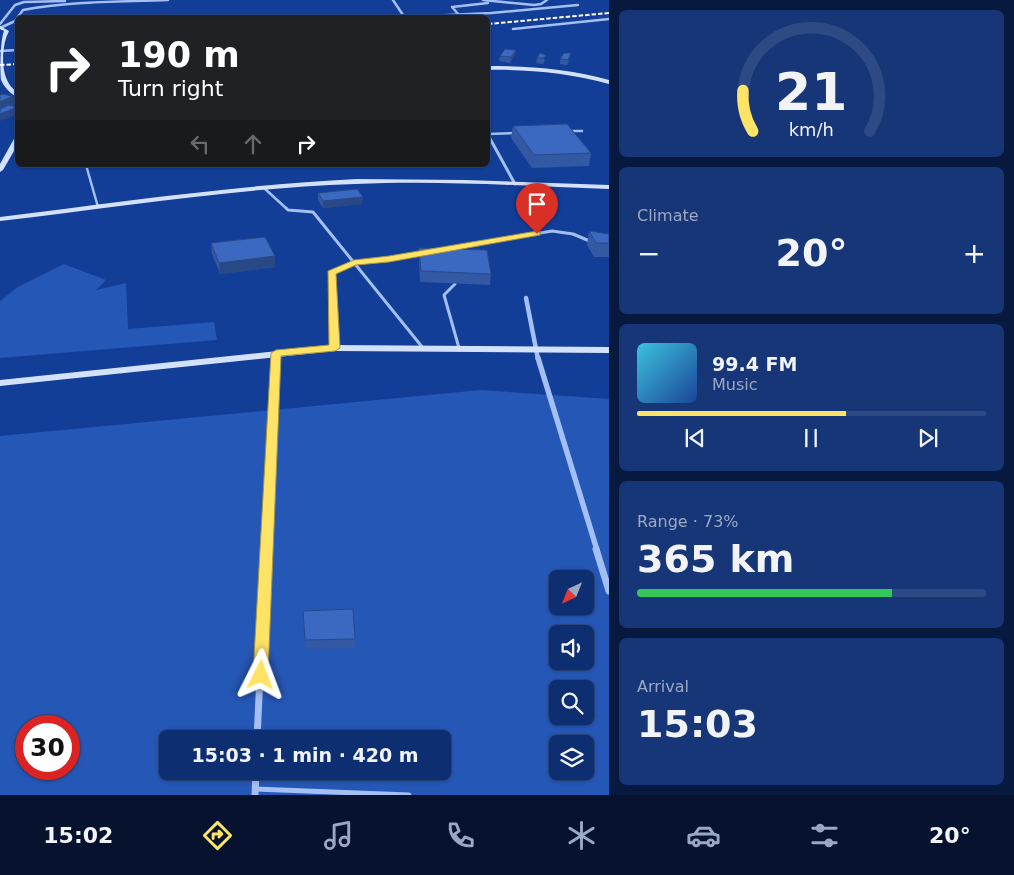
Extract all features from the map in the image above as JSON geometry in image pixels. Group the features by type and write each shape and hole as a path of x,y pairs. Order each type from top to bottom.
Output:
{"street":[{"path":"15,93 2,80 0,51 1,29 18,4 37,0 91,0"},
{"path":"56,4 61,2 58,0"},
{"path":"19,15 23,10 32,7 56,4 168,0"},
{"path":"393,0 404,15"},
{"path":"483,0 534,5 541,4 546,0"},
{"path":"491,1 488,3 452,7 458,15 578,5 570,0"},
{"path":"18,4 32,7"},
{"path":"513,29 609,19"},
{"path":"1,29 15,21"},
{"path":"0,51 15,50"},
{"path":"490,68 550,70 609,82"},
{"path":"490,138 515,184"},
{"path":"0,170 15,142"},
{"path":"0,219 322,183 397,181 609,187"},
{"path":"526,298 535,349 609,591"},
{"path":"0,384 335,348 609,350"},
{"path":"257,730 276,353"}],"lane":[{"path":"563,131 582,131"},
{"path":"490,134 516,133"},
{"path":"87,167 98,207"},
{"path":"264,188 288,210 313,212 423,348"},
{"path":"436,251 552,231 572,234 596,242"},
{"path":"335,348 331,273 354,263 426,252"},
{"path":"455,284 444,295 459,348"},
{"path":"255,792 409,795"}],"shaded area":[{"path":"64,264 106,280 96,290 126,283 128,329 214,322 217,340 0,358 0,301 18,287"},
{"path":"481,390 609,399 609,795 0,795 0,436"}],"building":[{"path":"505,49 516,50 511,57 500,56"},
{"path":"540,53 546,55 544,58 537,58"},
{"path":"564,53 571,53 568,60 560,59"},
{"path":"0,95 13,96 0,102"},
{"path":"9,105 15,106 15,108 0,114 0,109"},
{"path":"567,124 591,153 534,155 513,126"},
{"path":"357,189 363,197 323,201 318,193"},
{"path":"589,231 609,234 609,243 596,243"},
{"path":"265,237 275,256 219,263 211,243"},
{"path":"419,248 487,250 491,274 421,271"},
{"path":"353,609 355,639 305,640 303,611"}],"railway":[{"path":"490,24 609,13"},
{"path":"0,65 15,64"}],"route":[{"path":"261,675 276,353 335,348 331,273 354,263 389,259 537,234"}]}
